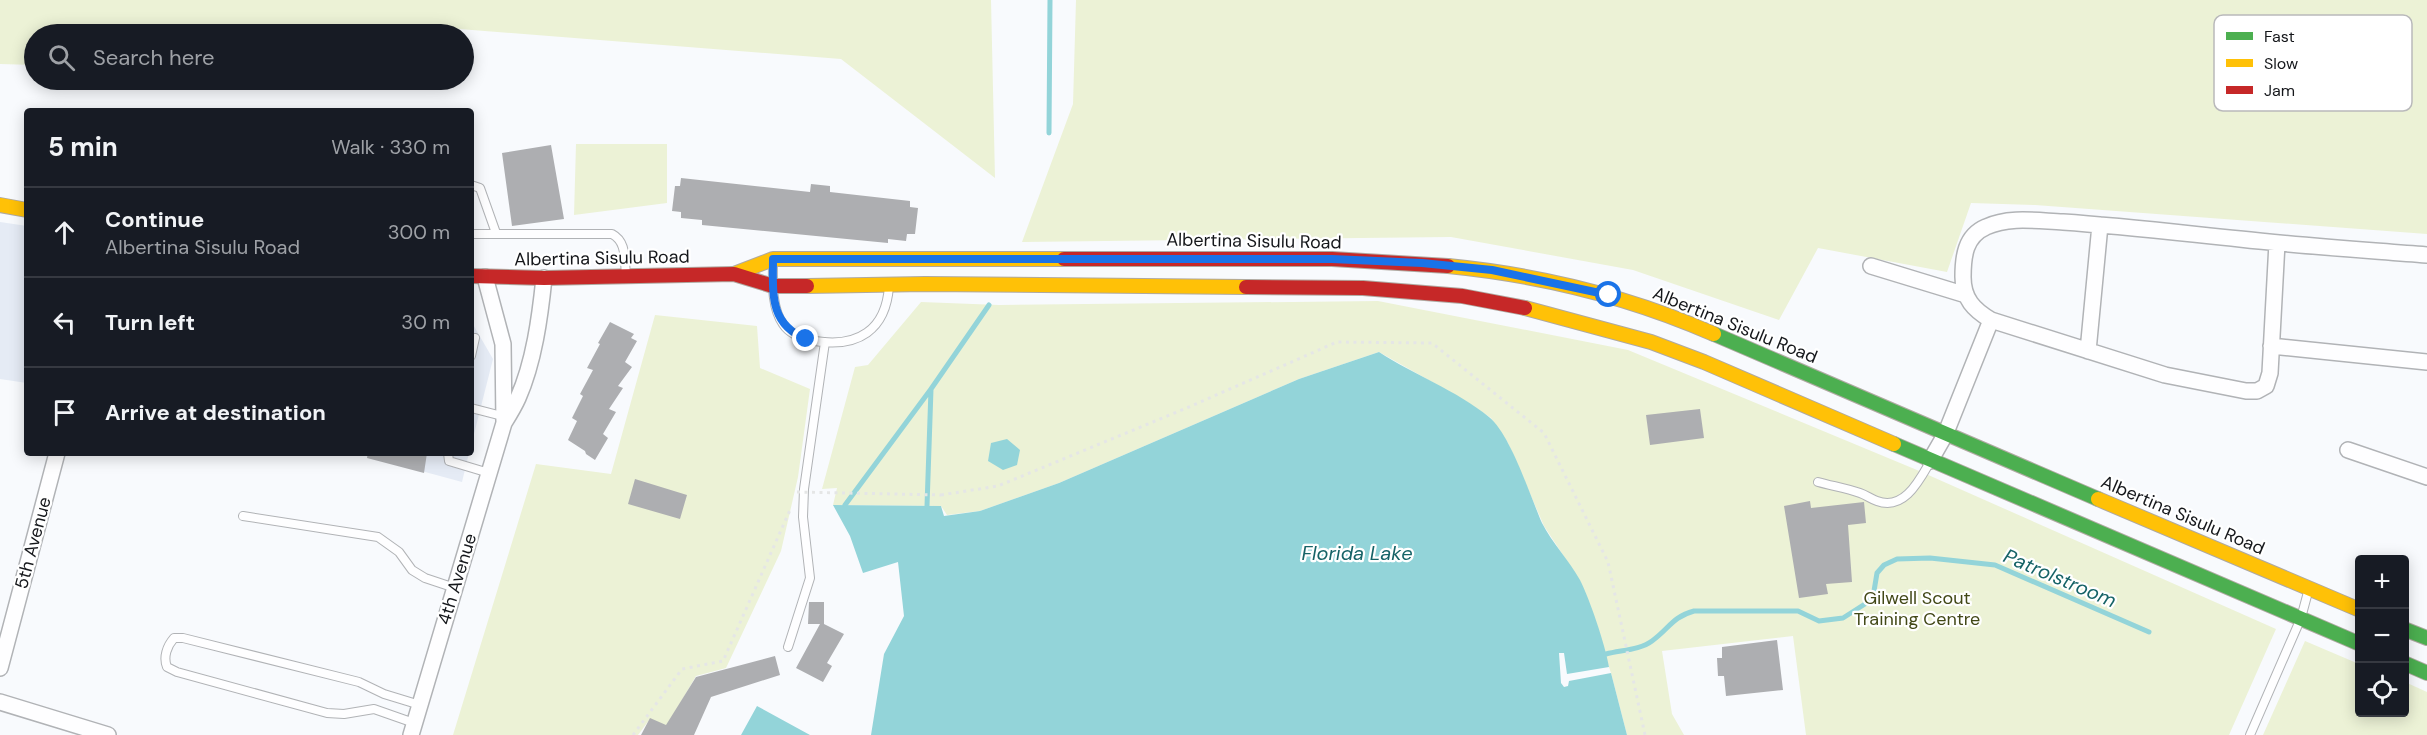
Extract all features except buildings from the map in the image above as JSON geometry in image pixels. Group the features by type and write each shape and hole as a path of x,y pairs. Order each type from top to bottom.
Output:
{"main road":[{"path":"0,205 24,209"},
{"name":"Albertina Sisulu Road","path":"734,274 773,259 1332,259 1422,263 1492,270 1609,295 1704,329 1945,435 2358,609"},
{"name":"Albertina Sisulu Road","path":"478,277 734,274 773,286 1363,288 1462,296 1538,310 1651,342 1704,362 2355,642"},
{"path":"2409,631 2427,639"},
{"path":"2409,665 2427,673"}],"street":[{"path":"2277,243 2269,381 2261,390 2252,392 2182,379 1991,320 1977,312 1963,286 1963,261 1966,249 1976,233 1985,227 2007,221 2027,220 2100,225 2427,255"},
{"path":"2088,351 2100,225"},
{"path":"1870,266 1966,295"},
{"name":"4th Avenue","path":"478,277 503,344 505,419"},
{"name":"4th Avenue","path":"412,729 505,419 518,398 527,369 541,307 544,278"},
{"path":"1930,461 1945,435 1991,320"},
{"path":"2271,346 2427,362"},
{"path":"2348,450 2427,477"},
{"name":"5th Avenue","path":"0,668 56,456"},
{"path":"0,702 108,735"}],"lane":[{"path":"474,186 480,188 496,233"},
{"path":"474,234 612,234 618,237 623,245 626,276"},
{"path":"773,259 776,310 784,326 800,337 825,342 856,339 875,326 886,311 890,285"},
{"path":"474,342 475,338"},
{"path":"788,647 810,578 803,517 804,489 825,342"},
{"path":"474,409 505,419"},
{"path":"448,456 448,461 489,474"},
{"path":"1818,482 1862,493 1876,501 1892,502 1908,495 1916,487 1930,461"},
{"path":"243,516 378,537 399,552 412,570 425,578 455,588"},
{"path":"2250,735 2301,618 2309,588"},
{"path":"412,729 374,709 344,714 327,713 177,672 167,667 165,662 168,645 174,638 183,638 359,682 384,694 420,705"}],"path":[{"path":"633,735 682,669 723,661 797,492 941,495 998,486 1189,407 1336,342 1432,343 1544,432 1608,562 1645,735"}],"shaded area":[{"path":"0,222 24,226 24,383 0,379"},
{"path":"474,326 493,359 474,434"},
{"path":"366,456 468,456 462,482"}],"green space":[{"path":"0,0 991,0 995,178 841,59 474,30 474,24 24,24 24,65 0,64"},
{"path":"1076,0 2427,0 2427,234 2035,205 1971,203 1947,272 1818,248 1779,320 1633,270 1451,237 1022,242 1073,104"},
{"path":"576,144 667,144 667,203 574,215"},
{"name":"Gilwell Scout Training Centre","path":"1378,301 1628,350 1917,470 2276,629 2229,735 1806,735 1793,636 1662,651 1672,714 1684,735 1627,735 1611,673 1580,581 1544,526 1508,443 1491,418 1464,400 1379,352 1299,379 1059,483 980,511 947,515 941,506 833,505 837,488 822,489 855,367 868,365 921,302 999,305"},
{"path":"655,315 757,326 760,368 810,389 798,477 781,551 726,668 696,676 667,726 650,719 638,735 453,735 536,464 611,474"},
{"path":"2305,641 2355,662 2355,717 2409,717 2409,684 2427,692 2427,735 2263,735"}],"water":[{"name":"Florida Lake","path":"1379,352 1476,407 1489,417 1505,437 1542,523 1580,580 1597,622 1607,657 1609,667 1567,674 1564,653 1559,653 1561,683 1564,687 1568,686 1569,681 1611,673 1627,735 871,735 884,654 904,616 898,562 863,573 850,536 833,505 941,506 944,516 980,511 1059,483 1299,379"},
{"path":"1007,439 1020,450 1017,465 1003,470 988,461 991,443"},
{"path":"757,706 810,735 741,735"}],"waterway":[{"path":"1049,133 1050,0"},
{"path":"927,506 931,389 989,305"},
{"path":"845,505 931,389"},
{"name":"Patrolstroom","path":"1606,654 1647,644 1676,620 1694,611 1798,611 1819,621 1843,618 1873,597 1877,573 1884,565 1897,559 1930,558 1995,565 2149,632"}],"traffic: fast":[{"path":"1714,334 2098,499"},
{"path":"1894,444 2355,642"},
{"path":"2409,631 2427,638"},
{"path":"2409,665 2427,673"}],"traffic: slow":[{"path":"0,205 24,209"},
{"path":"734,274 773,259 1064,259"},
{"path":"1448,266 1516,275 1584,290 1650,309 1714,334"},
{"path":"807,286 925,284 1246,287"},
{"path":"1525,308 1651,342 1704,362 1894,444"},
{"path":"2098,499 2358,609"}],"traffic: jam":[{"path":"1064,259 1332,259 1448,266"},
{"path":"474,276 544,278 734,274 773,286 807,286"},
{"path":"1246,287 1363,288 1462,296 1525,308"}],"route":[{"path":"806,339 794,334 784,326 776,310 773,259 830,257 1332,259 1422,263 1492,270 1609,295"}]}
